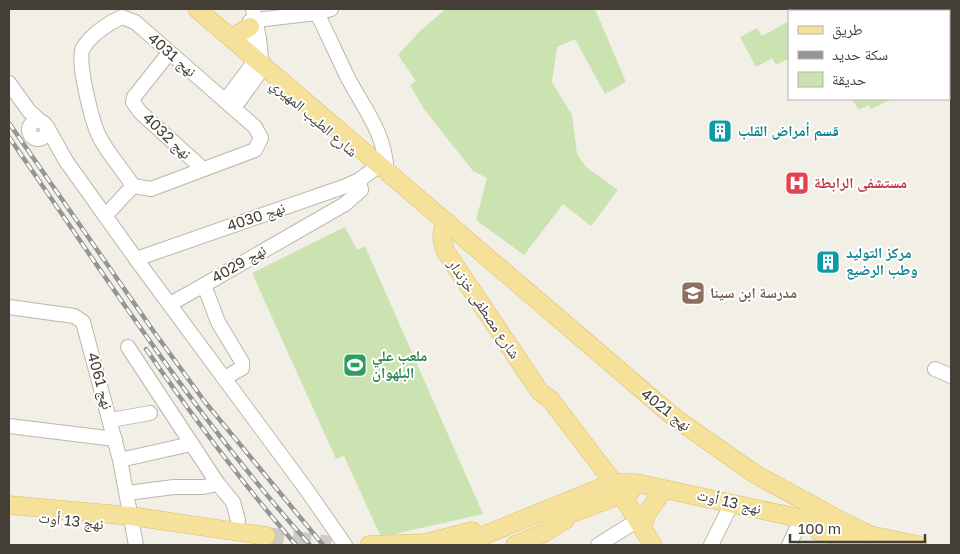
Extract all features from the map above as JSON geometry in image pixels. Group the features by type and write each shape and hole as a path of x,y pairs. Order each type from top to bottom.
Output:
{"main road":[{"name":"شارع الطيب المهيري","path":"185,9 256,64 445,225"},
{"name":"شارع الطيب المهيري","path":"197,9 231,38 256,64"},
{"path":"231,38 243,33 253,16"},
{"name":"شارع مصطفى خزندار","path":"445,225 441,237 446,252 540,392 550,399 600,496 636,526"},
{"name":"نهج 4021","path":"445,225 634,400 713,457 820,521"},
{"name":"نهج 4021","path":"445,225 675,418 755,474 862,542 918,545"},
{"name":"نهج 13 أوت","path":"600,496 636,483 820,521 862,542"},
{"name":"نهج 13 أوت","path":"600,496 636,491 660,495 862,542"},
{"path":"636,526 660,495"},
{"path":"369,545 425,543 447,539 569,496 600,496"},
{"path":"460,545 600,496"},
{"path":"489,545 600,496"},
{"path":"515,545 544,533 600,496"},
{"name":"نهج 13 أوت","path":"9,505 132,522"},
{"name":"نهج 13 أوت","path":"9,515 132,522"},
{"path":"132,522 264,540"},
{"path":"636,526 642,545"},
{"path":"636,526 654,545"}],"street":[{"path":"230,105 256,64 253,16 317,13 331,9"},
{"path":"317,13 348,78 381,136 386,151 380,171"},
{"name":"نهج 4031","path":"122,17 131,19 230,105 259,132 261,138 258,147 242,156 151,189 134,186 100,139 95,126 81,54 83,48 98,32 122,17"},
{"name":"نهج 4032","path":"169,53 134,97 133,102 140,112 203,169"},
{"path":"9,75 18,106"},
{"path":"9,82 31,134 66,161"},
{"path":"9,94 18,106 44,124 66,161 136,259 345,545"},
{"path":"31,134 31,123 44,124"},
{"name":"نهج 4030","path":"136,259 380,171"},
{"name":"نهج 4029","path":"224,378 242,368 242,362 218,322 204,285 345,204 361,190 359,180"},
{"path":"106,216 134,186"},
{"path":"170,304 204,285"},
{"name":"نهج 4061","path":"9,307 80,318 86,330 111,420 136,545"},
{"path":"128,347 218,484 233,502 238,520"},
{"path":"951,368 935,369 951,376"},
{"path":"111,420 150,413"},
{"path":"9,426 115,439"},
{"path":"120,460 191,444"},
{"path":"127,493 218,484"},
{"path":"711,545 728,510"},
{"path":"598,545 636,526"},
{"path":"789,545 798,526"}],"green space":[{"path":"446,9 595,9 626,82 605,94 575,39 557,47 552,82 572,115 577,154 586,167 618,190 591,226 563,204 524,255 476,220 487,178 473,171 424,109 410,85 416,81 398,55 419,32"},
{"path":"788,22 788,59 776,65 772,58 756,67 740,37 757,28 762,36"},
{"path":"853,100 890,100 871,109 868,105 859,110"},
{"name":"ملعب علي البلهوان","path":"345,227 357,250 365,246 483,514 381,537 344,456 336,459 252,273"}],"tunnel":[{"path":"266,536 331,545"}],"railway":[{"path":"9,123 205,402 323,545"},
{"path":"9,137 190,397 229,448 310,545"},
{"path":"146,349 218,449 296,545"}],"place":[{"name":"قسم أمراض القلب","path":"720,131"},
{"name":"مستشفى الرابطة","path":"797,183"},
{"name":"مركز التوليد وطب الرضيع","path":"828,262"},
{"name":"مدرسة ابن سينا","path":"693,293"},
{"name":"ملعب علي البلهوان","path":"355,365"}]}
